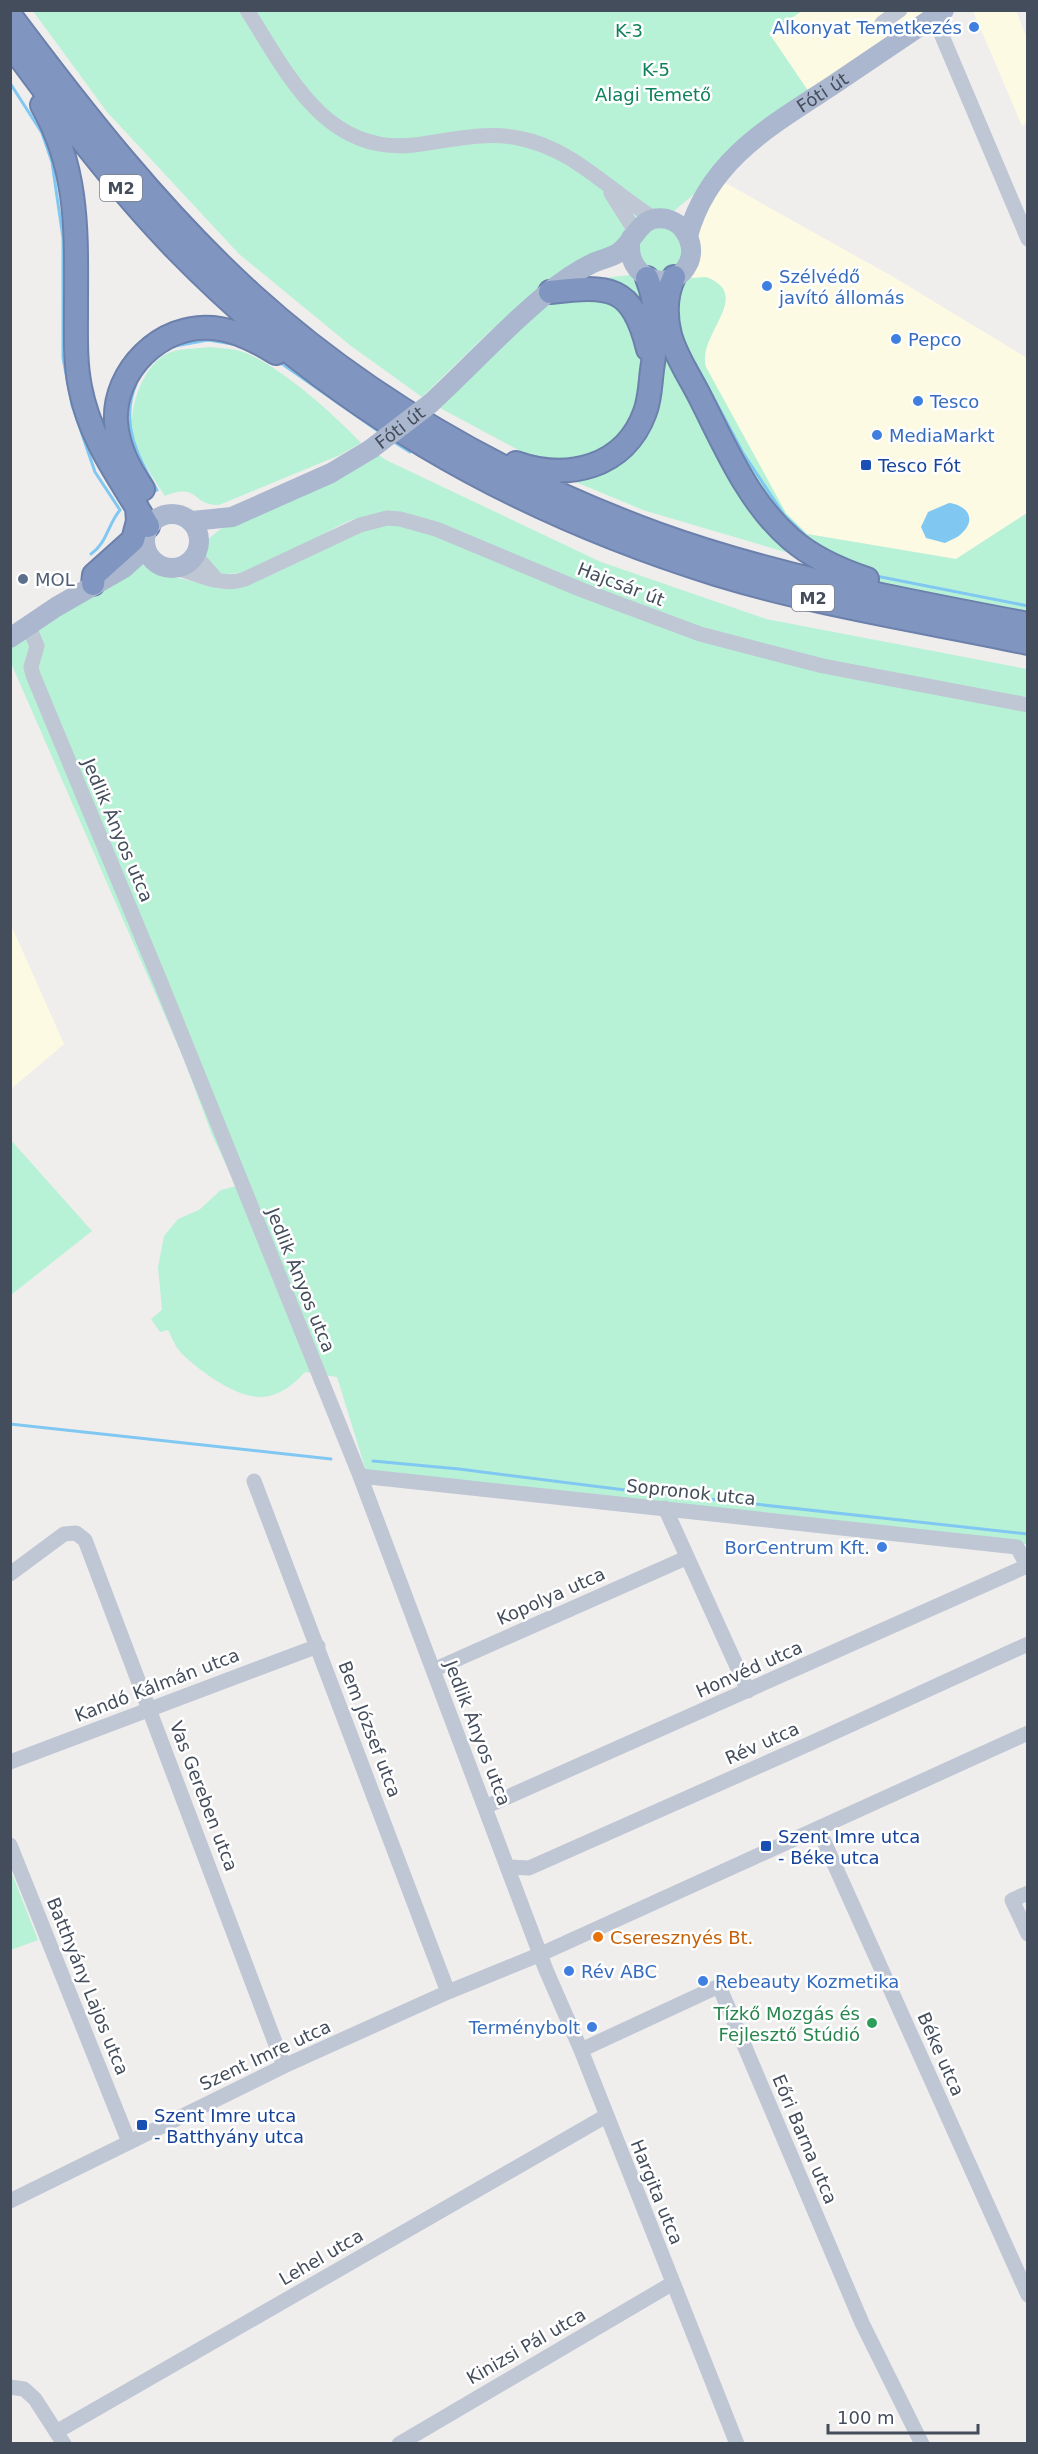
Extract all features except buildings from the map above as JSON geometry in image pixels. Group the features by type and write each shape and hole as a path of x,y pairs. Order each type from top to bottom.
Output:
{"highway":[{"name":"M2","path":"10,15 63,86 129,167 189,232 252,294 360,380 398,407 458,443 539,485 659,534 788,574 1028,624"},
{"name":"M2","path":"13,47 117,182 176,248 242,312 317,374 384,422 457,465 536,506 603,535 718,574 782,592 1028,643"},
{"path":"13,47 27,80 56,130 72,184 76,238 76,346 80,387 85,406 96,440 148,516"},
{"path":"458,443 486,449 517,463 549,472 578,470 595,465 617,452 640,424 649,397 656,306 642,273"},
{"path":"674,277 666,298 675,349 734,465 773,520 799,545 841,570 966,612"},
{"path":"550,292 599,288 612,291 622,297 640,319 652,365"},
{"path":"148,516 122,453 117,429 118,398 125,380 140,357 153,346 183,331 213,328 254,341 317,374"},
{"path":"93,584 94,575 132,540 138,521 148,516"}],"main road":[{"name":"Fóti út","path":"712,184 729,162 759,133 932,15"},
{"path":"642,273 630,254 633,235 643,224 679,211 712,184"},
{"path":"688,236 694,214 712,184"},
{"path":"573,275 621,268 661,280 674,277 689,261 691,245 688,236 678,224 659,219"},
{"name":"Fóti út","path":"192,521 232,517 331,472 371,449 431,403 550,292 593,263 619,253 633,235"},
{"path":"197,549 197,530 192,521 179,514 148,516 145,533 148,554 160,566 177,568 186,564 197,549 232,517"},
{"path":"10,638 93,584 148,554"}],"street":[{"path":"247,10 297,87 319,113 341,130 367,141 405,146 477,136 518,137 570,157 606,185 659,219"},
{"path":"882,23 900,10"},
{"path":"932,15 1028,239"},
{"path":"606,185 633,235"},
{"name":"Hajcsár út","path":"177,568 217,580 240,581 360,525 387,518 400,519 436,529 582,590 700,634 823,666 1028,705"},
{"path":"197,549 217,580"},
{"name":"Jedlik Ányos utca","path":"28,625 37,646 31,667 33,675 161,983 360,1476 541,1954"},
{"name":"Sopronok utca","path":"360,1476 1017,1546 1027,1567"},
{"name":"Bem József utca","path":"254,1481 448,1992"},
{"path":"665,1508 748,1691"},
{"name":"Vas Gereben utca","path":"10,1574 64,1534 76,1533 86,1540 284,2066"},
{"name":"Kopolya utca","path":"433,1670 686,1558"},
{"name":"Honvéd utca","path":"485,1806 1027,1567"},
{"name":"Rév utca","path":"508,1867 529,1868 1028,1644"},
{"name":"Kandó Kálmán utca","path":"10,1762 318,1646"},
{"path":"541,1954 1028,1733"},
{"name":"Béke utca","path":"818,1828 1028,2295"},
{"name":"Batthyány Lajos utca","path":"10,1845 129,2142"},
{"path":"1028,1893 1012,1900 1028,1934"},
{"name":"Szent Imre utca","path":"10,2201 284,2066 448,1992 541,1954"},
{"name":"Hargita utca","path":"541,1954 737,2444"},
{"name":"Eőri Barna utca","path":"581,2050 719,1986 862,2323 922,2444"},
{"name":"Lehel utca","path":"60,2438 606,2116"},
{"name":"Kinizsi Pál utca","path":"399,2444 673,2283"},
{"path":"10,2387 24,2389 35,2399 60,2438"}],"shaded area":[{"path":"802,11 951,11 815,101 737,56"},
{"path":"973,11 1016,11 1027,38 1027,123 1022,126"},
{"path":"722,181 895,278 1027,358 1027,513 956,559 808,534 786,514 700,359 691,283 695,264 694,232"},
{"path":"11,925 64,1044 10,1089"}],"green space":[{"path":"33,11 802,11 769,33 811,95 674,211 660,213 619,249 538,293 491,330 422,397 351,346 239,254 107,112"},
{"path":"661,228 676,235 683,250 676,265 661,272 646,265 639,250 646,235"},
{"path":"631,275 644,287 647,374 630,430 606,453 578,463 539,461 440,408 503,343 555,299 586,282"},
{"path":"706,277 720,285 725,294 725,305 705,355 706,367 786,513 807,534 956,559 1027,513 1027,614 880,584 842,566 789,529 759,490 674,328 679,285 690,278"},
{"path":"660,315 695,402 809,559 643,510 571,480 621,460"},
{"path":"208,347 240,351 270,366 321,404 361,443 340,455 219,505 204,502 184,492 165,496 145,464 133,437 132,420 136,397 146,374 161,357 184,349"},
{"path":"376,453 386,460 601,562 766,619 1027,669 1027,1544 366,1471 337,1377 305,1372 281,1392 269,1396 252,1396 241,1393 219,1382 190,1361 178,1349 168,1330 160,1332 151,1319 162,1310 158,1267 164,1236 178,1219 199,1210 221,1190 236,1186 212,1135 183,1057 11,663 10,644 141,561 151,559 159,573 223,589 233,589 378,523 438,526 355,519 270,562 246,571 225,574 209,568 201,550 207,540 219,530"},
{"path":"10,1139 92,1231 11,1295 10,1295"},
{"path":"11,1871 38,1940 10,1950"}],"water":[{"path":"949,503 961,507 968,514 969,523 966,528 958,536 945,543 926,538 921,527 928,512"}],"waterway":[{"path":"10,83 42,133 52,162 63,238 63,358 72,405 95,472 120,510 101,544 91,554"},
{"path":"175,346 208,340 239,345"},
{"path":"278,361 381,433"},
{"path":"695,363 743,453 784,515 810,540"},
{"path":"136,384 131,398 130,426 137,452 157,490 152,492"},
{"path":"394,442 410,452"},
{"path":"876,576 1028,606"},
{"path":"10,1424 331,1459"},
{"path":"373,1461 1028,1534"}],"place":[{"name":"Alkonyat Temetkezés","path":"974,27"},
{"name":"Szélvédő javító állomás","path":"767,286"},
{"name":"Pepco","path":"896,339"},
{"name":"Tesco","path":"918,401"},
{"name":"MediaMarkt","path":"877,435"},
{"name":"Tesco Fót","path":"866,465"},
{"name":"MOL","path":"23,579"},
{"name":"BorCentrum Kft.","path":"882,1547"},
{"name":"Szent Imre utca - Béke utca","path":"766,1846"},
{"name":"Cseresznyés Bt.","path":"598,1937"},
{"name":"Rév ABC","path":"569,1971"},
{"name":"Rebeauty Kozmetika","path":"703,1981"},
{"name":"Tízkő Mozgás és Fejlesztő Stúdió","path":"872,2023"},
{"name":"Terménybolt","path":"592,2027"},
{"name":"Szent Imre utca - Batthyány utca","path":"142,2125"}],"park label":[{"name":"K-3","path":"629,30"},
{"name":"K-5","path":"656,69"},
{"name":"Alagi Temető","path":"653,94"}]}
